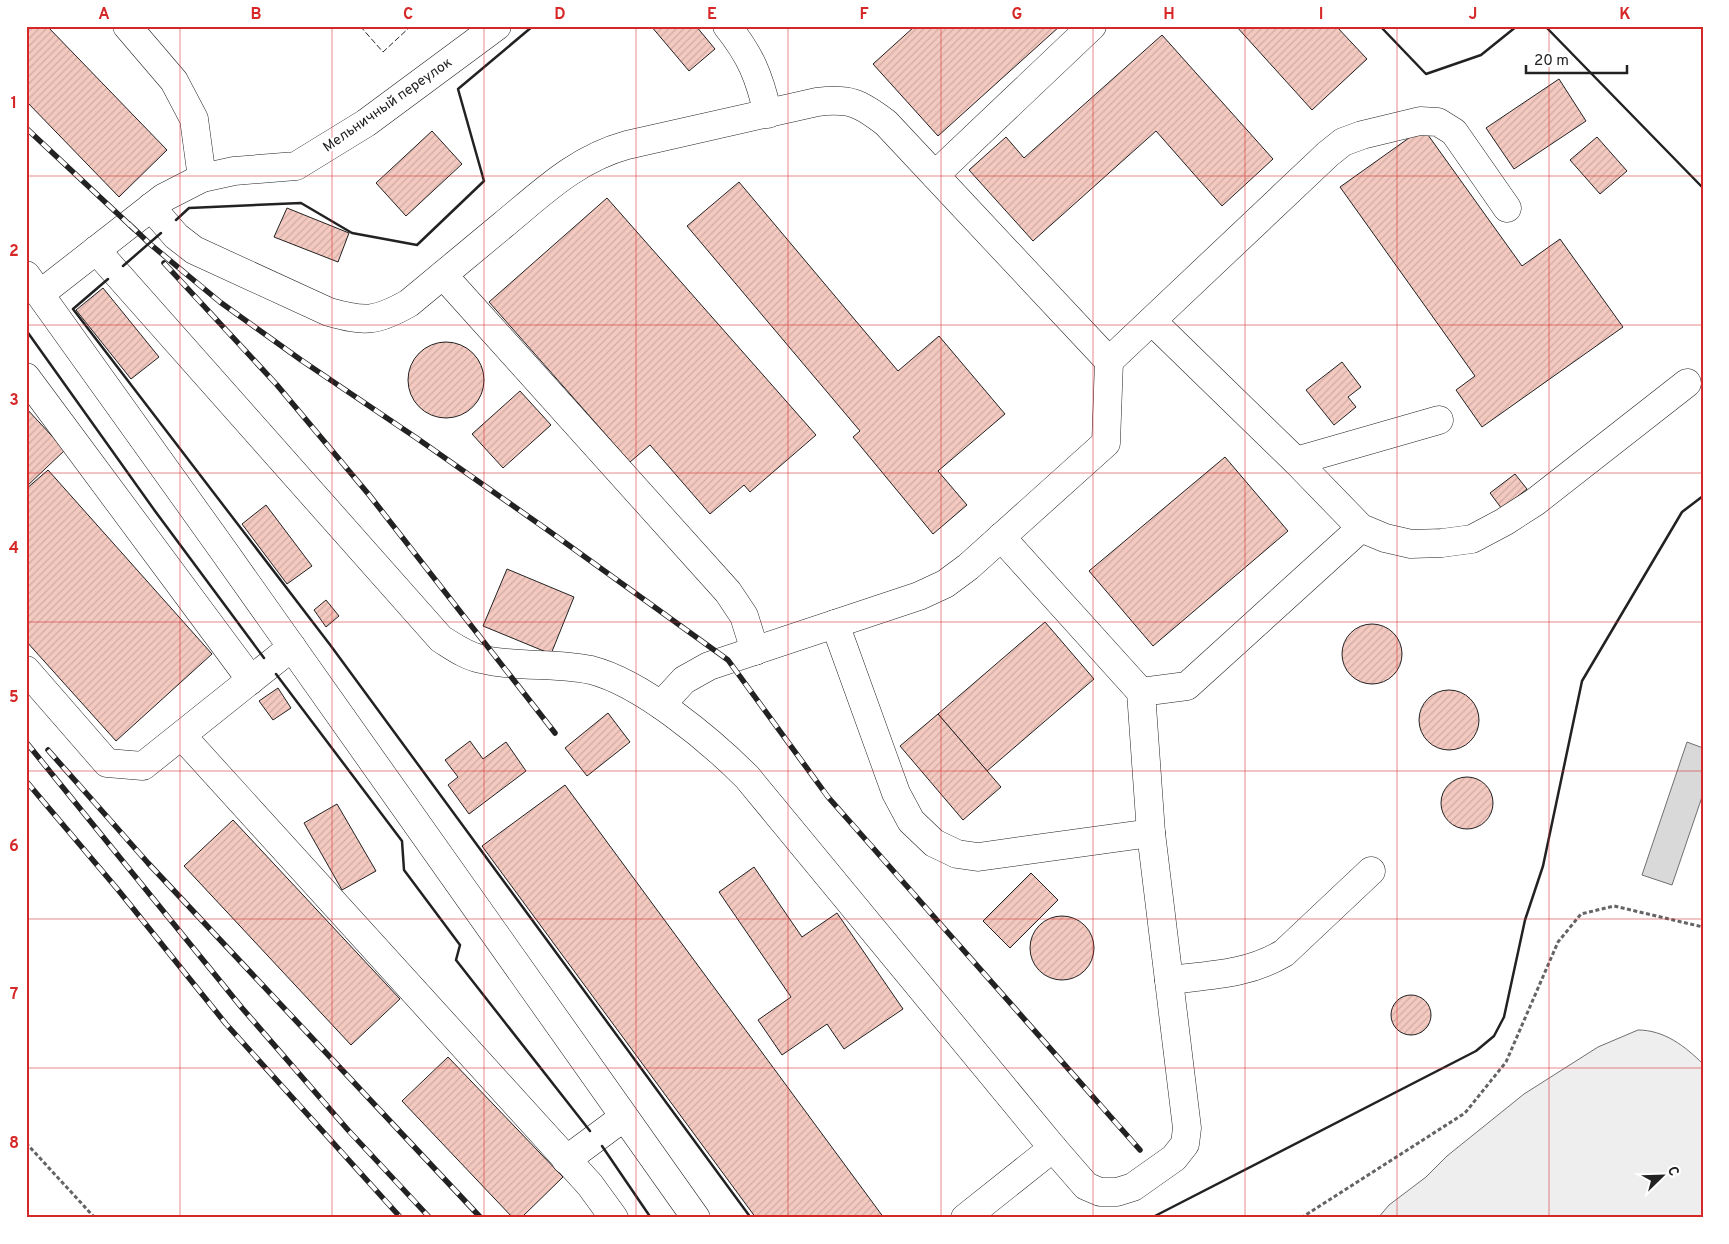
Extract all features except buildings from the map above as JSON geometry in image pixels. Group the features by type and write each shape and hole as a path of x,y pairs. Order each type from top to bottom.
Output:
{"street":[{"path":"127,26 174,81 194,118 202,178"},
{"name":"Мельничный переулок","path":"33,284 96,250 163,198 202,178 234,171 296,166 366,123 497,26"},
{"path":"727,26 752,62 768,114"},
{"path":"934,175 1092,26"},
{"path":"151,208 176,236 194,250 329,312 350,318 370,320 390,313 409,303 560,177 590,158 627,145 817,102 851,101 870,110 886,123 1109,361"},
{"path":"660,705 684,680 709,666 919,596 945,584 968,568 1106,443 1109,361 1343,142 1362,135 1420,121 1438,122 1454,132 1507,208"},
{"path":"96,250 441,639 460,651 480,659 500,663 557,665 592,670 626,684 660,705 726,756 747,778 1086,1186 1100,1192 1117,1192 1133,1187 1174,1158 1185,1144 1187,1128 1151,833 1141,692 1001,537"},
{"path":"443,275 728,592 744,616 755,651"},
{"path":"33,284 696,1218"},
{"path":"1152,321 1296,461 1361,528 1385,538 1411,544 1442,543 1472,539 1504,522 1535,502 1687,383"},
{"path":"26,377 250,680"},
{"path":"1296,461 1439,420"},
{"path":"1141,692 1188,686 1361,528"},
{"path":"835,624 896,793 911,821 934,843 957,854 978,857 1151,833"},
{"path":"26,670 107,763 143,766 292,647"},
{"path":"182,736 590,1185 614,1218"},
{"path":"1169,980 1230,973 1267,963 1284,953 1371,871"},
{"path":"566,1160 624,1117"},
{"path":"965,1218 1053,1148"}],"path":[{"path":"1301,1218 1466,1114 1506,1062 1558,942 1582,914 1614,906 1703,927"},
{"path":"26,1144 95,1218"}],"shaded area":[{"path":"1687,742 1703,748 1703,794 1672,885 1642,875"},
{"path":"1638,1030 1657,1033 1674,1040 1703,1064 1703,1218 1378,1218 1389,1205 1426,1177 1447,1156 1524,1094 1598,1047"}],"railway":[{"path":"26,128 134,229"},
{"path":"129,224 150,244 220,302 549,531 728,660 828,797 1140,1150"},
{"path":"164,263 277,385 370,496 555,733"},
{"path":"26,742 242,1008 348,1130 430,1218"},
{"path":"48,750 148,863 481,1218"},
{"path":"26,781 119,891 226,1024 401,1218"}],"fence":[{"path":"360,26 383,52 411,26"}],"wall":[{"path":"176,220 189,208 301,203 352,233 417,245 484,181 458,89 533,26"},
{"path":"1380,26 1426,74 1481,55 1517,26"},
{"path":"1545,26 1703,188"},
{"path":"123,266 161,233"},
{"path":"108,279 73,309 331,646 751,1218"},
{"path":"26,330 155,511 264,658"},
{"path":"1151,1218 1476,1051 1494,1036 1504,1017 1525,920 1543,866 1582,681 1682,512 1703,496"},
{"path":"276,674 402,841 404,870 460,945 456,960 590,1131"},
{"path":"602,1146 651,1218"}]}
